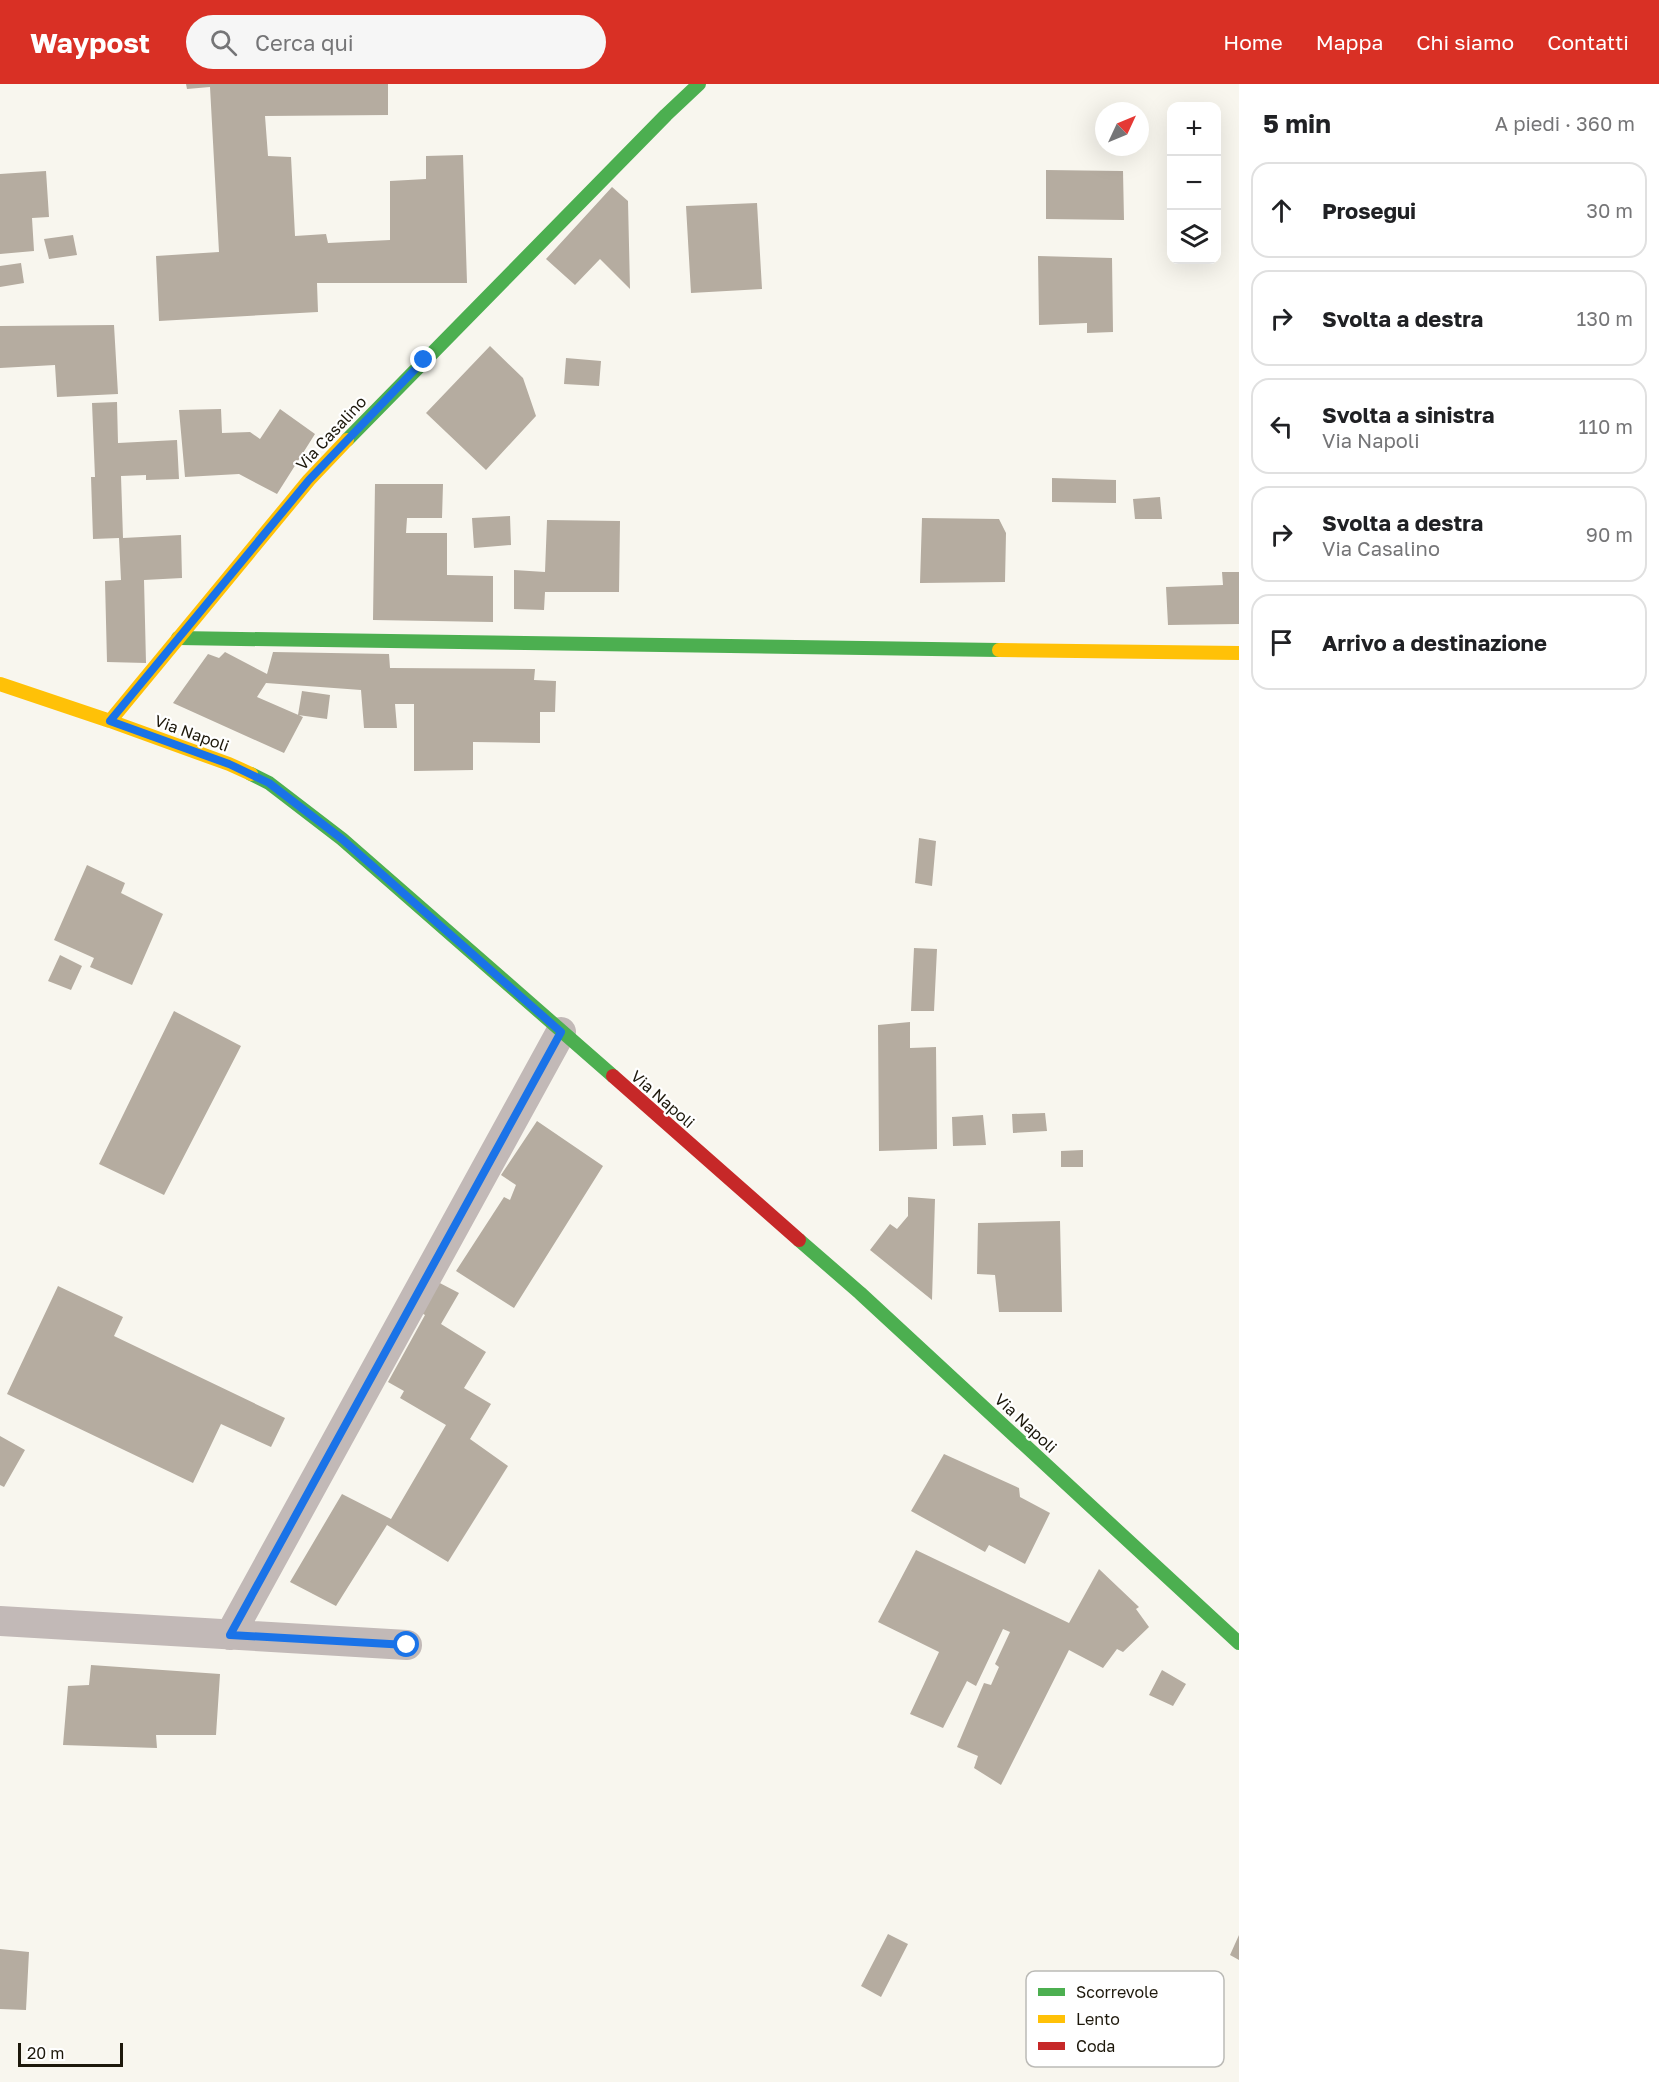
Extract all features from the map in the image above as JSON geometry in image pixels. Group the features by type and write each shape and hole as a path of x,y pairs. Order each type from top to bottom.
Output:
{"street":[{"name":"Via Casalino","path":"110,721 309,480 649,132 699,84"},
{"path":"178,638 1239,653"},
{"name":"Via Napoli","path":"0,684 229,764 269,783 342,839 860,1293 1239,1643"},
{"path":"230,1635 561,1032"},
{"path":"0,1621 407,1645"}],"building":[{"path":"186,84 388,84 388,115 265,116 268,156 291,157 295,236 326,234 328,243 390,240 390,181 426,179 426,156 463,155 467,283 317,283 318,312 159,321 156,256 219,252 210,87 187,89"},
{"path":"1046,170 1123,171 1124,220 1046,219"},
{"path":"46,171 49,217 32,218 34,251 0,254 0,174"},
{"path":"612,187 628,201 630,289 600,259 575,285 546,259"},
{"path":"757,203 762,289 691,293 686,206"},
{"path":"73,235 77,255 49,259 44,239"},
{"path":"1038,256 1112,258 1113,332 1087,333 1087,323 1039,325"},
{"path":"21,263 24,283 0,287 0,266"},
{"path":"114,325 118,394 57,397 55,365 0,368 0,326"},
{"path":"490,346 523,378 536,416 486,470 426,413"},
{"path":"566,358 601,361 599,386 564,384"},
{"path":"117,402 118,443 177,440 179,479 146,480 146,475 121,476 123,538 181,535 182,578 144,580 146,663 107,662 105,581 121,580 119,538 93,539 91,477 95,477 92,403"},
{"path":"221,409 222,433 250,432 260,439 280,409 315,434 277,494 239,474 185,477 179,410"},
{"path":"1052,478 1116,480 1116,503 1052,502"},
{"path":"375,484 443,484 442,518 407,518 406,533 447,533 447,575 493,576 493,622 373,620"},
{"path":"1160,497 1162,519 1135,519 1133,499"},
{"path":"510,516 511,545 474,548 472,518"},
{"path":"922,518 999,519 1006,533 1005,582 920,583"},
{"path":"547,520 620,521 619,592 545,592 544,610 514,609 514,570 545,572"},
{"path":"1222,572 1239,572 1239,624 1168,625 1166,587 1223,585"},
{"path":"225,652 267,674 273,652 389,654 390,668 535,669 534,680 556,681 555,712 540,712 540,743 473,742 473,770 414,771 414,704 395,704 397,728 364,728 361,690 266,683 257,697 303,717 284,753 173,703 208,654 219,658"},
{"path":"302,691 330,695 327,719 298,715"},
{"path":"919,838 936,841 932,886 915,883"},
{"path":"87,865 125,883 121,893 163,914 132,985 90,967 94,958 54,940"},
{"path":"914,948 937,949 934,1011 911,1011"},
{"path":"60,955 82,966 71,990 48,981"},
{"path":"174,1011 241,1046 164,1195 99,1164"},
{"path":"910,1022 910,1048 936,1047 937,1149 879,1151 878,1025"},
{"path":"1045,1113 1047,1131 1013,1133 1012,1114"},
{"path":"983,1115 986,1145 953,1146 952,1117"},
{"path":"537,1121 603,1166 514,1308 456,1271 504,1197 510,1200 516,1185 501,1175"},
{"path":"1083,1150 1083,1167 1061,1167 1061,1151"},
{"path":"908,1197 935,1199 932,1300 870,1250 890,1224 897,1229 908,1216"},
{"path":"1060,1221 1062,1312 999,1312 995,1275 977,1274 978,1223"},
{"path":"434,1280 459,1293 441,1324 486,1352 464,1388 491,1404 470,1439 508,1466 448,1562 387,1525 336,1606 290,1582 342,1494 391,1519 446,1425 400,1398 404,1391 388,1382 425,1315 418,1311"},
{"path":"58,1286 123,1317 114,1336 285,1418 271,1447 221,1424 193,1483 7,1394"},
{"path":"0,1436 25,1450 4,1487 0,1485"},
{"path":"944,1454 1019,1488 1020,1497 1050,1513 1025,1564 989,1545 985,1552 911,1511"},
{"path":"916,1550 1069,1623 1099,1569 1139,1607 1136,1609 1149,1627 1123,1652 1117,1649 1103,1668 1069,1650 1001,1785 974,1768 978,1756 957,1747 984,1683 991,1685 999,1667 995,1664 1010,1632 1003,1629 976,1686 967,1681 943,1728 910,1714 939,1652 878,1622"},
{"path":"91,1665 220,1674 216,1735 156,1735 157,1748 63,1745 68,1686 89,1685"},
{"path":"1162,1670 1186,1684 1173,1706 1149,1695"},
{"path":"888,1934 908,1944 881,1997 861,1986"},
{"path":"1239,1935 1239,1960 1230,1955"},
{"path":"0,1949 29,1952 26,2010 0,2009"}],"traffic: fast":[{"path":"347,440 699,84"},
{"path":"178,638 999,650"},
{"path":"251,774 269,783 342,839 613,1076"},
{"path":"799,1240 860,1293 1239,1643"}],"traffic: slow":[{"path":"110,721 309,480 347,440"},
{"path":"999,650 1239,653"},
{"path":"0,684 110,721 251,774"}],"traffic: jam":[{"path":"613,1076 799,1240"}],"route":[{"path":"407,1645 230,1635 561,1032 342,839 269,783 229,764 110,721 309,480 424,360"}]}
